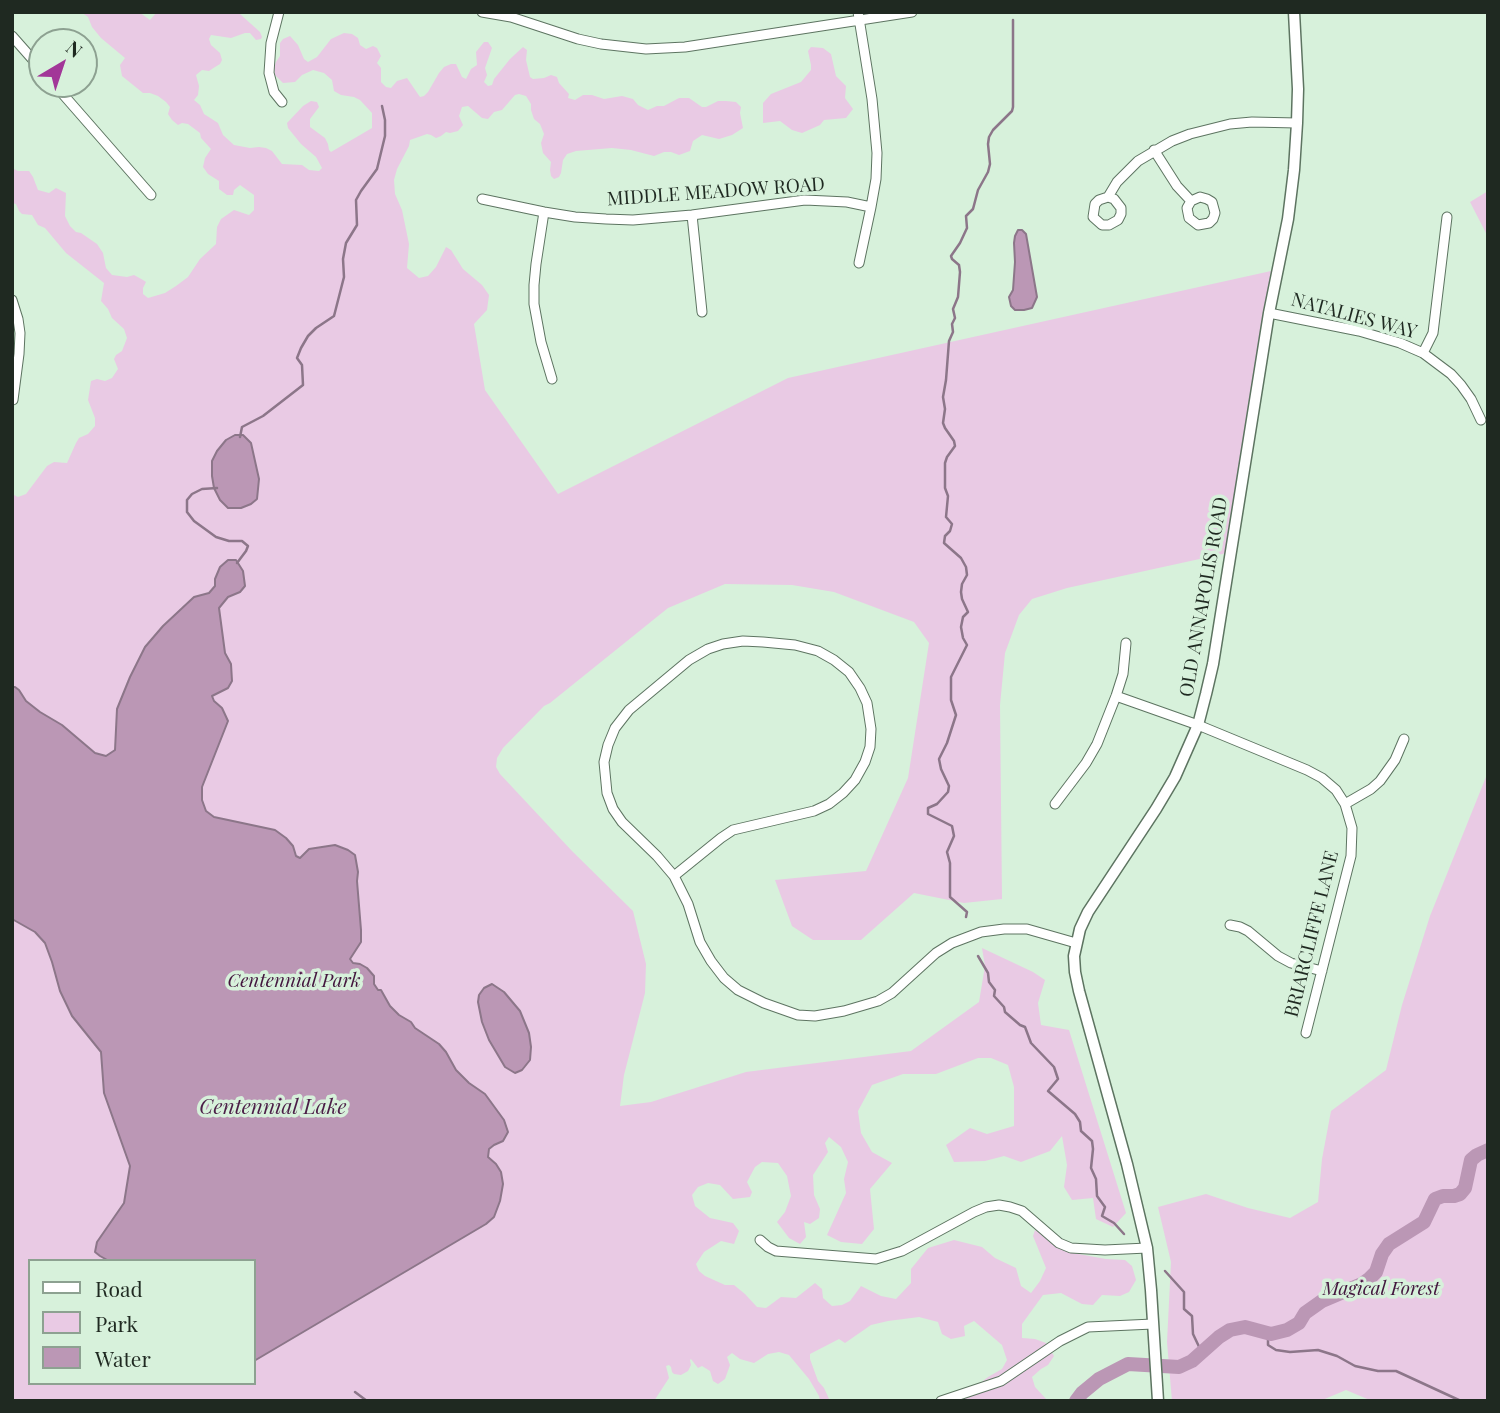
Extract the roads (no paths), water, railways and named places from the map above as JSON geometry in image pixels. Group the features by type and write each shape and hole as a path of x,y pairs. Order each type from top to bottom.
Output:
{"street":[{"path":"279,12 271,43 268,73 274,92 282,102"},
{"path":"482,12 511,17 590,42 646,49 685,47 858,17 912,12"},
{"name":"OLD ANNAPOLIS ROAD","path":"1158,1401 1147,1248 1130,1175 1079,992 1074,956 1080,929 1088,912 1156,809 1188,750 1198,725 1213,664 1269,313 1288,219 1294,170 1298,89 1294,12"},
{"path":"858,17 876,126 876,179 859,263"},
{"path":"12,36 28,54"},
{"path":"66,98 151,195"},
{"path":"1108,197 1124,174 1154,150 1172,141 1211,127 1252,122 1297,123"},
{"path":"1154,150 1177,186 1191,201"},
{"name":"MIDDLE MEADOW ROAD","path":"482,199 544,212 633,220 805,200 847,202 871,207"},
{"path":"544,212 534,295 537,323 552,379"},
{"path":"692,215 702,312"},
{"path":"1423,353 1430,342 1434,324 1447,216"},
{"path":"12,300 20,332 13,400"},
{"name":"NATALIES WAY","path":"1269,313 1359,331 1423,353 1461,385 1481,420"},
{"path":"674,876 733,830 814,811 829,804 844,793 865,762 870,747 871,729 870,716 860,688 849,672 834,660 818,651 795,645 743,641 708,649 689,660 629,710 615,728 604,762 607,793 613,809 674,876 688,904 700,942 718,971 738,990 764,1003 798,1015 815,1016 878,1001 892,993 936,953 952,943 981,932 1027,929 1076,943"},
{"path":"1055,804 1097,744 1123,674 1126,643"},
{"path":"1116,696 1198,725 1307,770 1336,790 1345,804 1380,781 1395,760 1404,739"},
{"name":"BRIARCLIFFE LANE","path":"1306,1033 1351,856 1352,828 1345,804"},
{"path":"1230,925 1248,931 1284,959 1322,971"},
{"path":"760,1240 776,1251 876,1259 902,1251 974,1212 999,1205 1022,1211 1059,1243 1071,1248 1147,1248"},
{"path":"941,1401 1001,1381 1060,1341 1088,1327 1153,1324"}],"water":[{"path":"1018,230 1026,234 1037,297 1032,308 1024,310 1015,310 1009,297 1013,290 1014,243"},
{"path":"235,435 243,435 251,443 259,479 257,499 241,508 228,508 214,488 212,461 226,440"},
{"name":"Centennial Lake","path":"228,560 236,560 243,571 245,586 240,592 228,597 219,608 232,681 228,688 212,696 228,721 202,787 202,800 206,811 214,817 275,830 286,838 293,846 296,856 300,858 309,849 335,845 355,855 361,942 350,959 353,963 367,968 374,976 374,984 381,990 390,1006 439,1044 456,1070 485,1094 504,1120 508,1132 503,1141 489,1149 488,1157 501,1172 503,1184 494,1217 256,1360 256,1259 105,1259 95,1252 97,1242 124,1203 130,1166 104,1093 101,1052 72,1016 60,991 45,943 35,932 12,919 12,687 19,690 26,701 62,725 95,753 106,756 115,750 117,709 145,647 194,597 209,593 215,586 220,567"},
{"path":"492,984 504,992 520,1011 529,1033 530,1060 522,1070 515,1073 505,1067 482,1022 479,995 484,988"}],"waterway":[{"path":"966,917 967,912 950,897 950,863 947,852 954,836 952,826 928,814 928,808 937,804 948,792 949,786 939,759 956,715 951,700 951,677 967,645 961,627 963,617 968,612 961,592 967,575 966,567 961,558 944,543 952,524 946,517 948,496 945,488 945,463 955,446 943,423 943,397 960,272 959,265 951,256 967,228 966,216 973,209 978,190 988,172 989,137 1012,111 1013,20"},
{"path":"240,437 242,427 263,416 303,385 302,365 297,358 301,348 316,328 334,316 344,277 346,243 357,225 356,200 377,169 385,136 382,106"},
{"path":"217,488 202,489 192,494 187,500 187,512 194,521 216,537 242,541 248,546 237,563"},
{"path":"978,956 995,990 994,996 1005,1012 1025,1027 1031,1043 1054,1067 1058,1079 1048,1091 1075,1114 1081,1131 1092,1141 1091,1168 1096,1179 1097,1196 1105,1207 1102,1216 1114,1223 1124,1234"},
{"path":"1076,1401 1099,1379 1128,1364 1179,1367 1192,1361 1230,1330 1245,1327 1271,1334 1287,1330 1299,1323 1305,1313 1322,1301 1369,1279 1376,1272 1382,1254 1389,1244 1424,1222 1435,1199 1460,1194 1465,1188 1471,1160 1488,1150"},
{"path":"1165,1271 1184,1292 1184,1309 1192,1316 1193,1334 1202,1353"},
{"path":"1266,1333 1268,1345 1276,1350 1318,1350 1355,1366 1378,1371 1396,1371 1461,1401"},
{"path":"355,1392 367,1401"}],"park label":[{"name":"Centennial Park","path":"294,981"},
{"name":"Magical Forest","path":"1381,1289"}]}
